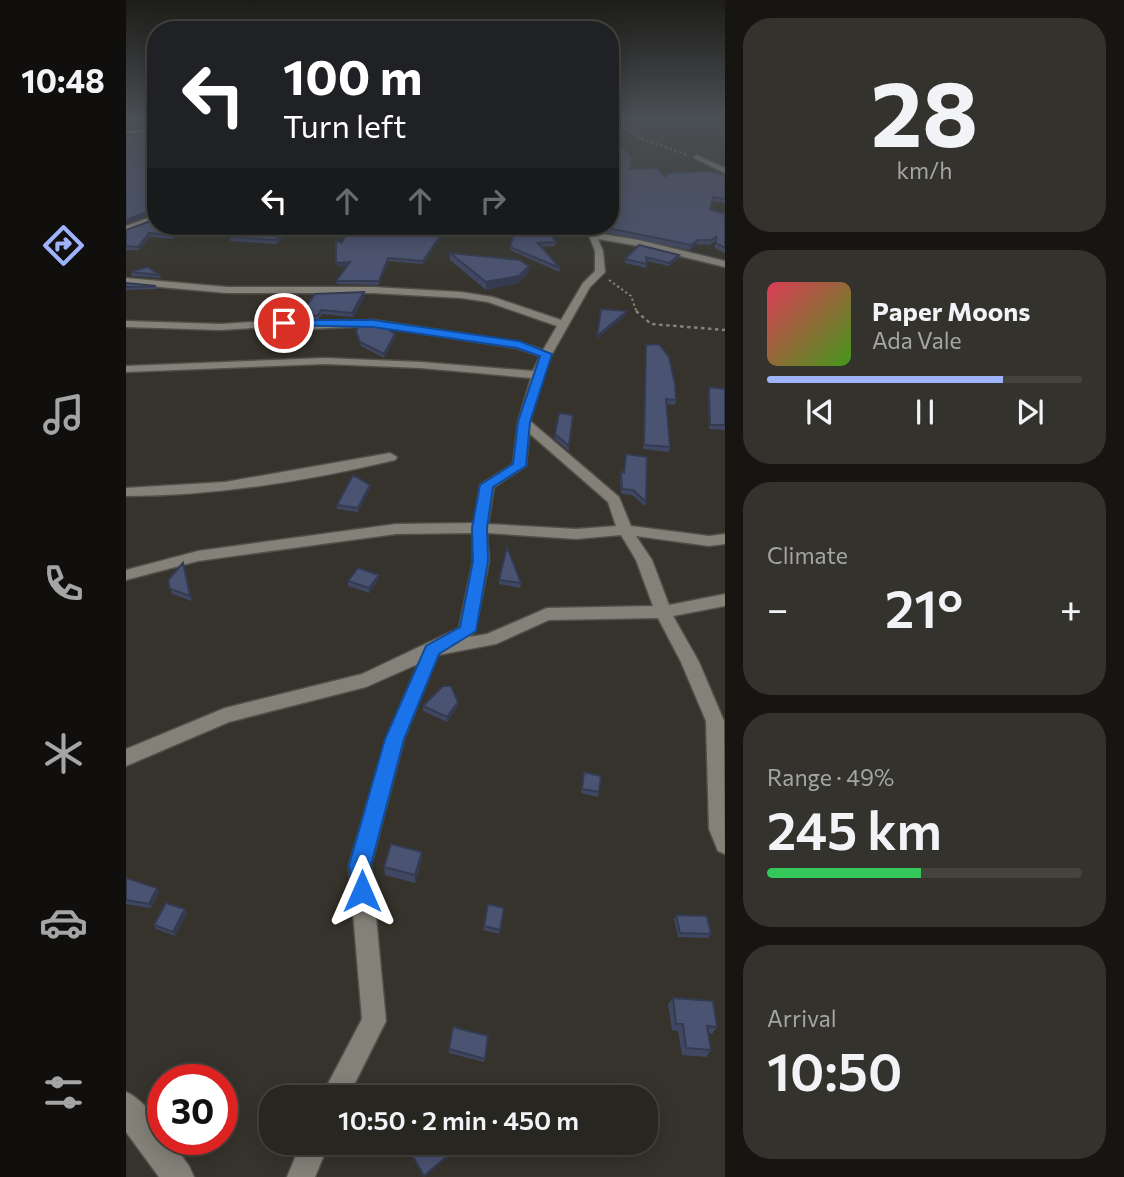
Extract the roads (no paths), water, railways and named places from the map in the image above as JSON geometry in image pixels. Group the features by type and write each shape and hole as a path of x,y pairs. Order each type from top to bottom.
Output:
{"main road":[{"path":"126,1107 178,1177"}],"street":[{"path":"126,229 147,221"},
{"path":"126,758 225,715 366,680 467,631 481,561 480,528 487,485 519,466 524,422 537,375 546,354 586,285 600,272 598,251 592,235"},
{"path":"609,235 725,264"},
{"path":"126,281 227,290 373,290 461,295 490,299 564,325"},
{"path":"126,324 221,327 373,323 519,345 546,354"},
{"path":"126,369 325,361 421,365 537,375"},
{"path":"524,422 614,500 625,530 645,560 663,612 690,662 715,721 719,829 725,844"},
{"path":"126,492 164,494 262,481 390,457"},
{"path":"126,575 198,556 396,529 480,528 576,534 625,530 709,541 725,539"},
{"path":"432,650 490,640 547,614 663,612 725,600"},
{"path":"340,1085 374,1021 360,865 395,739 432,650"},
{"path":"301,1177 310,1155"}]}
